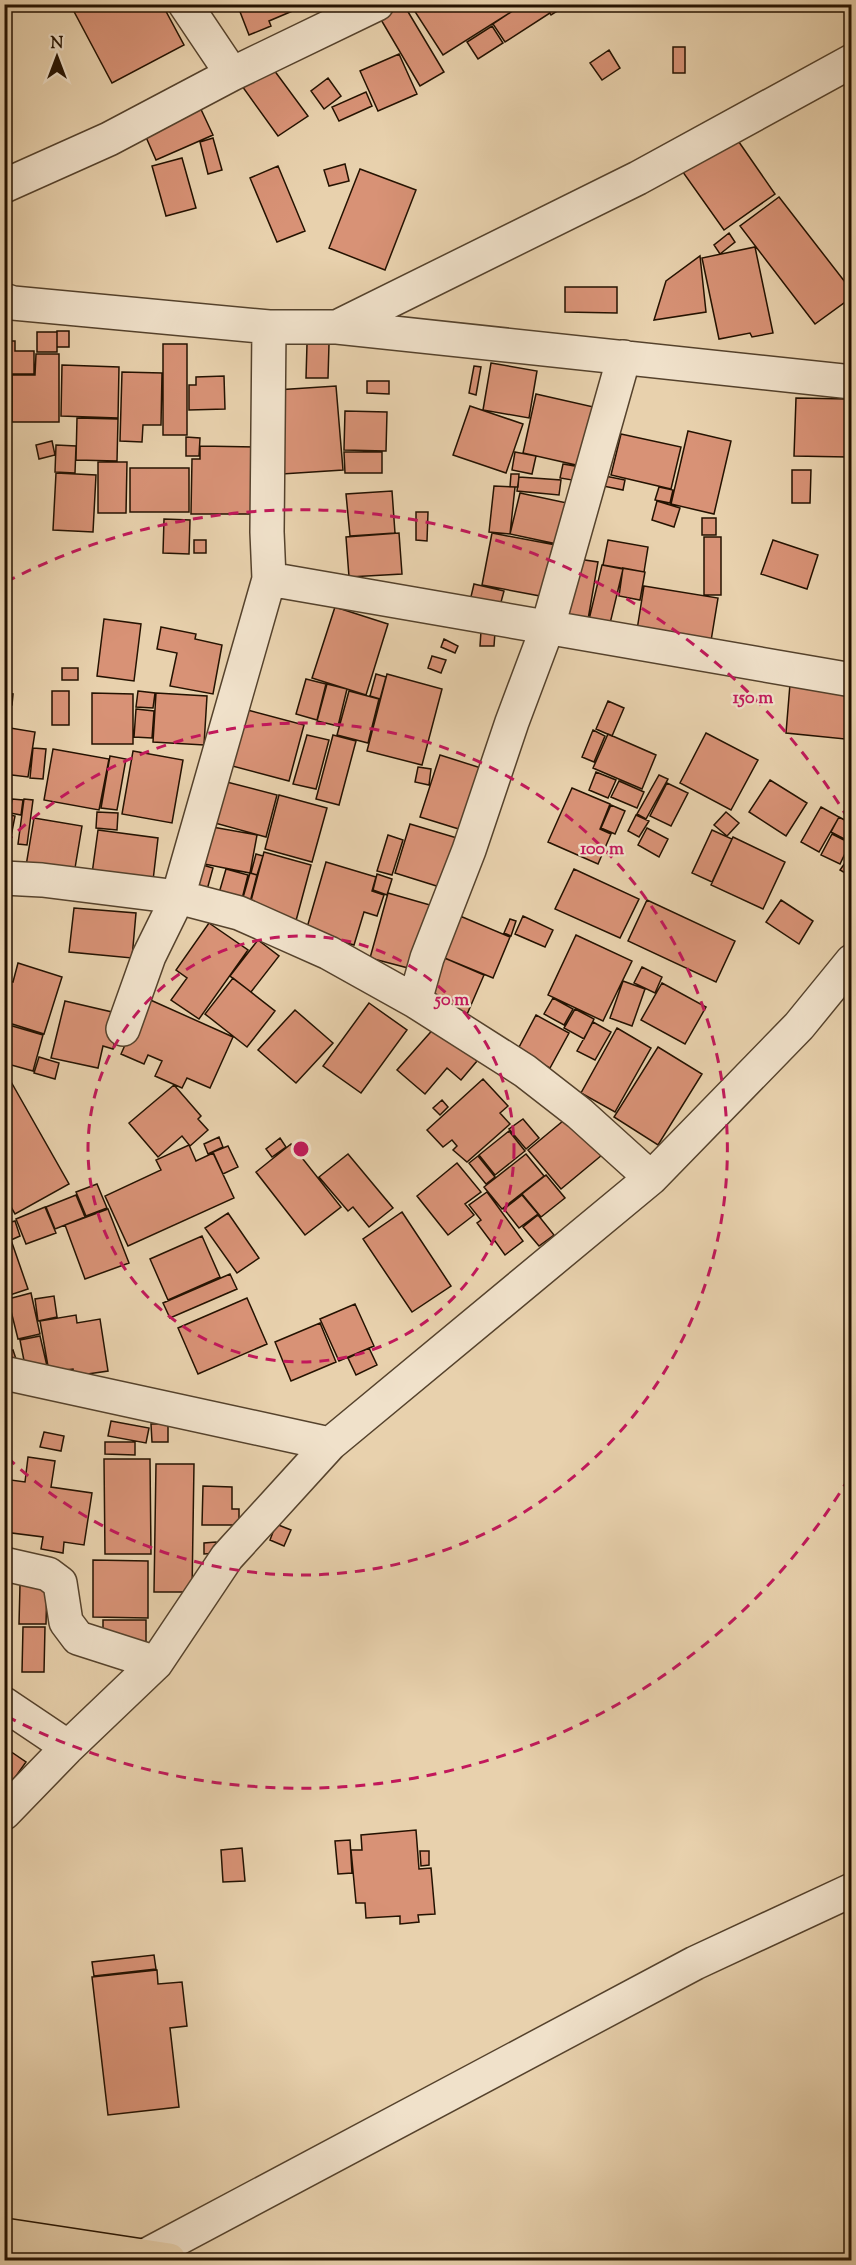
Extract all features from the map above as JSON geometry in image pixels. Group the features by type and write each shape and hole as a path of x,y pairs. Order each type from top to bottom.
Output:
{"highway":[{"path":"4,2235 156,2259"}],"street":[{"path":"185,4 232,74"},
{"path":"4,186 109,139 232,74 377,4"},
{"path":"337,327 638,178 852,61"},
{"path":"4,300 13,303 269,327 337,327 852,382"},
{"path":"123,1029 149,956 178,897 269,579 267,532 269,327"},
{"path":"415,1000 427,958 469,850 512,722 548,626 624,357"},
{"path":"269,579 852,680"},
{"path":"4,878 42,880 178,897 249,917 329,953 415,1000 525,1071 579,1113 651,1179"},
{"path":"4,1813 68,1747 156,1663 227,1557 330,1444 651,1179 799,1026 852,961"},
{"path":"4,1373 330,1444"},
{"path":"4,1564 48,1574 60,1583 66,1622 78,1638 156,1663"},
{"path":"4,1704 68,1747"},
{"path":"156,2259 695,1963 852,1890"}],"building":[{"path":"70,4 162,4 184,45 112,83"},
{"path":"237,4 309,4 269,21 271,26 249,35"},
{"path":"416,4 522,5 443,55 412,7"},
{"path":"523,4 544,4 550,13 505,42 493,24"},
{"path":"545,4 567,4 567,5 551,15"},
{"path":"404,5 444,72 420,86 380,18"},
{"path":"492,26 503,43 478,59 467,42"},
{"path":"673,47 685,47 685,73 673,73"},
{"path":"609,50 620,68 602,80 590,63"},
{"path":"399,54 417,94 378,111 360,71"},
{"path":"271,66 308,116 278,136 242,86"},
{"path":"328,78 341,96 324,109 311,91"},
{"path":"366,92 372,106 339,121 332,107"},
{"path":"198,103 213,135 156,160 142,128"},
{"path":"732,132 775,194 724,230 680,168"},
{"path":"213,138 222,170 208,174 200,142"},
{"path":"182,158 196,208 166,216 152,166"},
{"path":"345,164 349,181 329,186 324,170"},
{"path":"278,166 305,231 277,242 250,178"},
{"path":"360,169 416,190 385,270 329,248"},
{"path":"779,197 852,291 852,297 815,324 740,226"},
{"path":"729,233 735,242 720,254 714,245"},
{"path":"755,247 773,333 752,337 750,333 719,339 702,258"},
{"path":"700,256 706,312 654,320 666,281"},
{"path":"565,287 617,287 617,313 565,312"},
{"path":"57,331 69,331 69,347 57,347"},
{"path":"37,332 57,332 57,352 37,352"},
{"path":"4,341 15,341 15,351 34,351 34,374 4,374"},
{"path":"163,344 187,344 187,435 163,435"},
{"path":"307,344 329,344 328,378 306,378"},
{"path":"36,354 59,354 59,422 12,422 12,375 35,375"},
{"path":"491,363 537,371 529,418 483,410"},
{"path":"62,365 119,367 118,418 61,416"},
{"path":"474,366 481,367 476,395 469,393"},
{"path":"122,372 162,373 161,425 143,425 142,442 120,441"},
{"path":"224,376 225,409 189,410 189,385 196,385 196,377"},
{"path":"367,381 389,381 389,394 367,393"},
{"path":"336,386 343,470 282,474 276,390"},
{"path":"536,394 598,408 585,467 523,453"},
{"path":"796,398 849,399 848,457 794,456"},
{"path":"470,406 523,424 506,473 453,455"},
{"path":"345,411 387,412 386,451 344,450"},
{"path":"77,418 118,419 117,461 76,460"},
{"path":"688,431 731,441 714,514 671,504"},
{"path":"621,434 681,447 671,489 611,475"},
{"path":"186,437 200,438 199,456 186,456"},
{"path":"52,441 55,455 39,459 36,445"},
{"path":"56,445 76,446 75,473 55,472"},
{"path":"200,446 256,447 265,514 191,514 192,459 200,459"},
{"path":"344,452 382,452 382,473 345,473"},
{"path":"515,452 536,456 532,474 512,470"},
{"path":"98,462 127,462 126,513 98,513"},
{"path":"563,464 586,468 584,482 560,478"},
{"path":"130,468 189,468 189,512 130,512"},
{"path":"792,470 811,470 810,503 792,503"},
{"path":"56,473 96,475 93,532 53,530"},
{"path":"511,474 519,474 518,487 510,487"},
{"path":"605,476 625,480 623,490 603,486"},
{"path":"519,477 561,480 559,495 517,491"},
{"path":"494,486 515,487 510,534 489,532"},
{"path":"659,487 673,490 670,503 655,500"},
{"path":"392,491 395,533 350,536 346,494"},
{"path":"520,493 567,503 557,544 510,534"},
{"path":"657,501 680,508 674,527 652,520"},
{"path":"416,512 428,512 427,541 416,540"},
{"path":"702,518 716,518 716,535 702,535"},
{"path":"164,519 190,520 189,554 163,553"},
{"path":"399,533 402,574 349,577 346,537"},
{"path":"492,533 561,546 551,598 482,585"},
{"path":"704,537 721,537 721,595 704,595"},
{"path":"194,540 206,540 206,553 194,553"},
{"path":"608,540 648,547 644,572 603,565"},
{"path":"773,540 818,555 807,589 761,574"},
{"path":"578,559 598,562 586,631 567,627"},
{"path":"602,565 623,569 608,632 587,628"},
{"path":"623,568 645,572 640,600 619,596"},
{"path":"474,584 504,591 498,613 469,605"},
{"path":"644,586 718,598 710,647 636,636"},
{"path":"335,607 388,624 366,695 312,678"},
{"path":"104,619 141,624 134,681 97,676"},
{"path":"161,627 196,634 195,639 222,645 213,694 170,686 177,653 157,649"},
{"path":"481,631 495,632 494,646 480,646"},
{"path":"444,639 458,646 455,653 441,647"},
{"path":"432,656 446,660 441,673 428,668"},
{"path":"62,668 78,668 78,680 62,680"},
{"path":"376,674 386,677 380,699 370,696"},
{"path":"387,674 442,689 422,765 367,751"},
{"path":"306,679 326,684 317,720 296,714"},
{"path":"327,684 347,689 338,726 317,721"},
{"path":"790,684 850,689 845,739 786,733"},
{"path":"52,691 69,691 69,725 52,725"},
{"path":"138,691 155,693 153,708 136,707"},
{"path":"349,691 379,699 368,743 337,735"},
{"path":"4,693 13,694 12,705 4,704"},
{"path":"92,693 133,694 133,744 92,744"},
{"path":"156,693 207,696 204,745 153,742"},
{"path":"852,695 852,726 848,726"},
{"path":"608,701 624,708 612,736 596,729"},
{"path":"236,707 304,725 289,781 221,763"},
{"path":"136,709 154,711 152,738 134,737"},
{"path":"4,727 35,732 28,777 4,774"},
{"path":"593,730 605,736 594,762 582,757"},
{"path":"706,733 758,760 731,810 680,783"},
{"path":"608,734 656,755 642,789 593,768"},
{"path":"307,735 329,740 316,789 293,784"},
{"path":"333,735 356,741 339,805 316,799"},
{"path":"847,735 852,736 852,744 846,744"},
{"path":"33,748 46,749 43,779 30,778"},
{"path":"53,749 109,759 99,810 44,800"},
{"path":"133,751 183,760 172,823 122,814"},
{"path":"440,755 481,768 462,830 420,817"},
{"path":"110,756 126,759 117,810 101,808"},
{"path":"418,767 431,769 429,785 415,782"},
{"path":"596,772 616,780 608,798 589,790"},
{"path":"659,775 668,779 646,819 637,814"},
{"path":"215,779 277,795 266,837 204,820"},
{"path":"770,780 807,803 786,836 749,812"},
{"path":"619,781 644,792 637,808 611,797"},
{"path":"667,783 688,793 671,826 650,816"},
{"path":"572,788 610,804 600,829 611,834 598,864 548,842"},
{"path":"279,795 327,808 312,862 265,849"},
{"path":"12,799 23,800 21,815 10,813"},
{"path":"24,799 33,800 27,845 18,844"},
{"path":"611,805 625,811 615,834 601,828"},
{"path":"821,807 839,817 819,852 801,842"},
{"path":"97,812 118,813 117,830 96,828"},
{"path":"726,812 739,823 727,836 714,825"},
{"path":"4,814 15,816 6,862 4,862"},
{"path":"636,815 649,821 639,837 628,831"},
{"path":"839,817 852,824 850,842 831,832"},
{"path":"34,818 82,826 74,874 26,866"},
{"path":"410,824 457,838 443,888 395,873"},
{"path":"201,825 257,835 250,873 194,862"},
{"path":"647,828 668,839 659,857 638,845"},
{"path":"98,830 158,838 152,889 91,881"},
{"path":"712,830 732,839 712,882 692,873"},
{"path":"832,834 850,843 840,864 821,855"},
{"path":"388,835 403,840 392,875 377,871"},
{"path":"733,837 785,862 763,909 711,885"},
{"path":"264,852 311,865 294,928 247,916"},
{"path":"852,853 852,877 840,870"},
{"path":"256,854 263,856 257,875 251,873"},
{"path":"189,861 213,868 205,897 181,890"},
{"path":"326,862 376,877 372,891 384,895 377,916 364,912 354,945 306,931"},
{"path":"226,869 248,875 240,907 217,900"},
{"path":"574,869 639,899 620,938 555,909"},
{"path":"250,873 257,875 248,910 240,908"},
{"path":"377,874 392,879 387,895 373,890"},
{"path":"388,893 430,905 412,969 370,958"},
{"path":"647,900 735,941 716,982 628,941"},
{"path":"781,900 813,921 799,944 766,922"},
{"path":"74,908 136,913 132,958 69,952"},
{"path":"460,916 510,937 493,978 442,957"},
{"path":"523,916 553,930 545,947 515,934"},
{"path":"510,919 516,921 511,936 504,933"},
{"path":"209,923 248,950 199,1019 171,1000 187,978 176,970"},
{"path":"576,935 632,961 603,1021 548,995"},
{"path":"258,940 279,956 251,992 230,976"},
{"path":"440,956 484,975 465,1019 421,1000"},
{"path":"18,963 62,977 44,1034 9,1023 10,1020 4,1018 4,991 8,980 13,982"},
{"path":"642,967 662,977 655,993 634,983"},
{"path":"233,978 275,1011 247,1047 205,1014"},
{"path":"623,981 645,989 632,1026 610,1018"},
{"path":"662,983 706,1007 685,1044 641,1020"},
{"path":"146,998 233,1037 210,1088 187,1078 182,1088 155,1076 162,1061 148,1055 144,1064 121,1054"},
{"path":"553,998 573,1009 564,1025 544,1014"},
{"path":"65,1001 112,1012 119,1023 113,1049 103,1046 98,1068 51,1058"},
{"path":"369,1003 407,1030 361,1093 323,1066"},
{"path":"575,1009 594,1019 584,1039 564,1028"},
{"path":"295,1010 333,1043 296,1083 258,1050"},
{"path":"536,1015 569,1033 550,1068 517,1051"},
{"path":"593,1022 611,1032 595,1060 577,1051"},
{"path":"9,1025 43,1035 33,1071 4,1063 4,1042"},
{"path":"436,1026 477,1061 461,1080 447,1068 425,1094 397,1070"},
{"path":"617,1028 651,1048 615,1112 581,1093"},
{"path":"658,1047 702,1074 658,1145 614,1117"},
{"path":"39,1057 59,1063 55,1079 34,1073"},
{"path":"483,1079 508,1106 500,1113 510,1124 467,1162 453,1150 457,1146 452,1140 443,1147 427,1130"},
{"path":"10,1080 69,1184 15,1214 4,1195 4,1083"},
{"path":"174,1085 201,1116 198,1119 208,1130 190,1146 182,1136 158,1157 129,1123"},
{"path":"442,1100 448,1107 440,1115 433,1108"},
{"path":"569,1116 602,1155 561,1189 528,1150"},
{"path":"523,1119 539,1138 526,1149 509,1129"},
{"path":"509,1131 525,1151 495,1175 479,1155"},
{"path":"219,1137 223,1147 208,1154 204,1144"},
{"path":"280,1138 286,1147 272,1157 266,1149"},
{"path":"291,1144 341,1207 305,1235 256,1172"},
{"path":"189,1145 196,1161 213,1153 234,1198 128,1246 105,1196 161,1170 156,1160"},
{"path":"228,1146 238,1167 223,1174 213,1152"},
{"path":"348,1154 393,1208 369,1227 353,1207 348,1211 319,1177"},
{"path":"526,1154 544,1176 502,1209 484,1187"},
{"path":"478,1156 495,1177 486,1184 469,1163"},
{"path":"457,1163 481,1192 465,1204 474,1215 448,1235 417,1196"},
{"path":"546,1175 565,1198 541,1217 522,1194"},
{"path":"97,1184 107,1208 86,1216 76,1192"},
{"path":"487,1192 523,1241 505,1255 495,1241 492,1243 477,1223 481,1220 469,1205"},
{"path":"76,1195 85,1217 55,1229 46,1207"},
{"path":"522,1195 538,1214 519,1228 504,1209"},
{"path":"45,1207 56,1233 26,1244 16,1219"},
{"path":"108,1209 129,1263 85,1279 65,1225"},
{"path":"402,1212 451,1286 412,1312 363,1239"},
{"path":"228,1213 259,1258 237,1273 205,1228"},
{"path":"538,1215 554,1235 539,1246 523,1227"},
{"path":"15,1221 20,1236 11,1240 28,1289 4,1297 4,1224"},
{"path":"202,1236 220,1277 168,1300 150,1259"},
{"path":"230,1274 237,1289 170,1318 163,1303"},
{"path":"31,1293 40,1334 18,1339 8,1299"},
{"path":"54,1296 57,1317 38,1321 35,1299"},
{"path":"247,1298 267,1344 198,1374 178,1328"},
{"path":"355,1304 374,1346 339,1361 320,1319"},
{"path":"76,1315 77,1323 100,1319 108,1371 74,1376 73,1369 49,1372 40,1321"},
{"path":"320,1323 336,1362 291,1381 275,1342"},
{"path":"4,1330 11,1349 4,1352"},
{"path":"40,1336 47,1366 26,1371 20,1340"},
{"path":"369,1348 377,1365 356,1375 348,1358"},
{"path":"13,1350 18,1365 4,1369 4,1353"},
{"path":"111,1421 149,1428 146,1443 108,1436"},
{"path":"4,1424 10,1435 4,1437"},
{"path":"151,1424 168,1424 168,1442 152,1442"},
{"path":"44,1432 64,1436 61,1451 40,1447"},
{"path":"105,1442 135,1442 135,1455 105,1454"},
{"path":"28,1457 55,1461 51,1487 92,1493 84,1545 64,1542 63,1553 41,1549 43,1537 4,1532 11,1480 25,1482"},
{"path":"104,1459 150,1459 151,1554 105,1554"},
{"path":"156,1464 194,1464 192,1592 154,1592"},
{"path":"203,1486 232,1487 232,1509 239,1509 239,1525 202,1525"},
{"path":"276,1524 291,1530 284,1546 270,1540"},
{"path":"216,1542 217,1553 204,1554 204,1543"},
{"path":"93,1560 148,1561 148,1618 93,1617"},
{"path":"20,1585 47,1586 46,1624 19,1624"},
{"path":"103,1620 146,1620 146,1644 103,1644"},
{"path":"23,1627 45,1627 44,1672 22,1672"},
{"path":"4,1747 26,1762 4,1793"},
{"path":"416,1830 419,1869 431,1868 435,1914 418,1915 419,1922 400,1924 400,1916 366,1918 365,1903 356,1903 351,1850 362,1850 361,1835"},
{"path":"350,1840 352,1873 338,1874 335,1841"},
{"path":"242,1848 245,1881 223,1882 221,1850"},
{"path":"420,1851 429,1851 429,1865 421,1866"},
{"path":"154,1955 156,1969 94,1976 92,1962"},
{"path":"157,1970 158,1984 182,1982 187,2026 170,2028 179,2107 108,2115 92,1977"}]}
